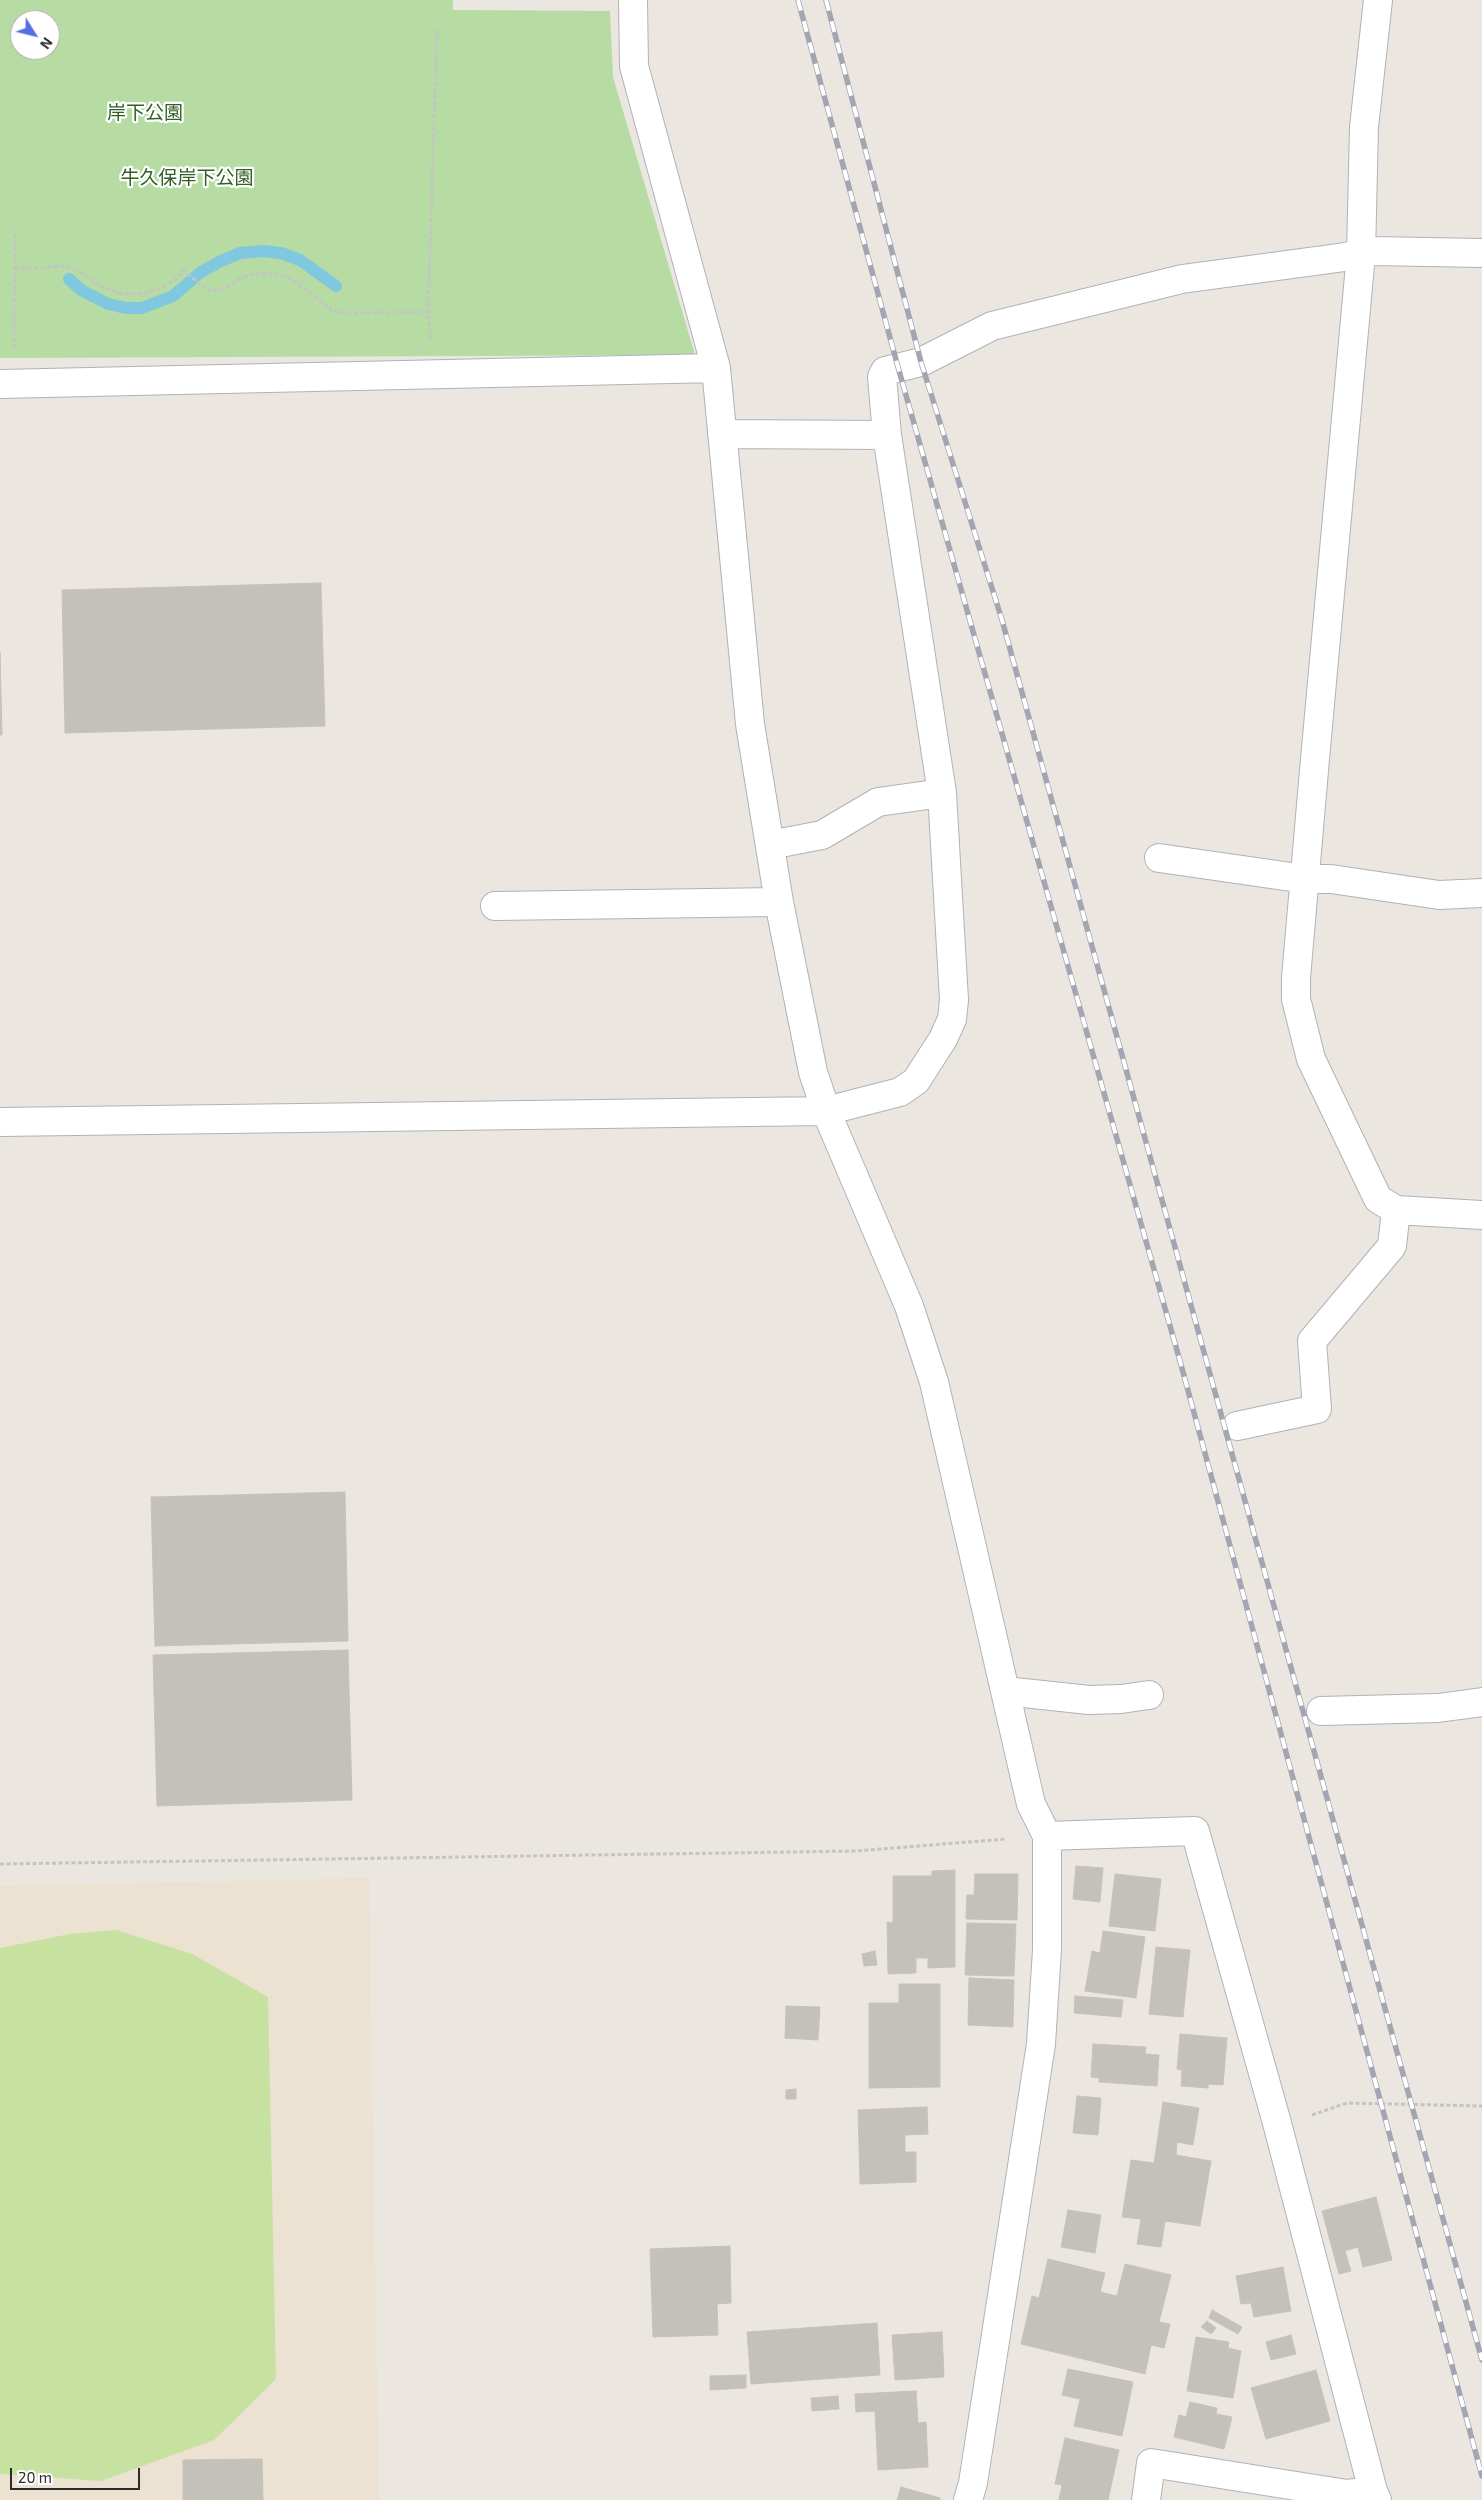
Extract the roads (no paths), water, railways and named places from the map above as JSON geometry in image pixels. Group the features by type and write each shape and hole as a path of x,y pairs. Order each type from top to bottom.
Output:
{"street":[{"path":"633,0 634,66 716,368 750,724 779,902 813,1072 826,1111 909,1306 934,1382 1031,1804 1047,1836 1047,1950 1041,2044 973,2483 968,2500"},
{"path":"1378,0 1364,127 1361,254 1296,978 1296,999 1311,1059 1378,1199 1396,1210 1482,1215"},
{"path":"0,1122 826,1111 900,1092 916,1081 943,1039 952,1019 954,1000 942,793 887,435 882,377 885,371 921,362 992,326 1182,279 1372,251 1482,253"},
{"path":"6,384 716,368"},
{"path":"722,434 887,435"},
{"path":"770,845 822,835 878,802 942,793"},
{"path":"1159,858 1305,879 1331,879 1439,895 1482,893"},
{"path":"495,906 779,902"},
{"path":"1237,1426 1317,1408 1312,1341 1392,1246 1396,1210"},
{"path":"1005,1691 1089,1700 1121,1699 1149,1695"},
{"path":"1321,1712 1438,1708 1482,1702"},
{"path":"1047,1836 1195,1831 1277,2123 1375,2495 1347,2494 1151,2462 1146,2500"}],"waterway":[{"path":"69,279 81,290 108,304 126,308 142,308 173,296 201,272 219,262 240,253 262,251 281,253 300,260 336,286"}],"railway":[{"path":"798,0 898,367 1180,1361 1482,2476"},
{"path":"826,0 921,362 1002,620 1482,2360"}],"park label":[{"name":"岸下公園","path":"145,113"},
{"name":"牛久保岸下公園","path":"187,178"}]}
